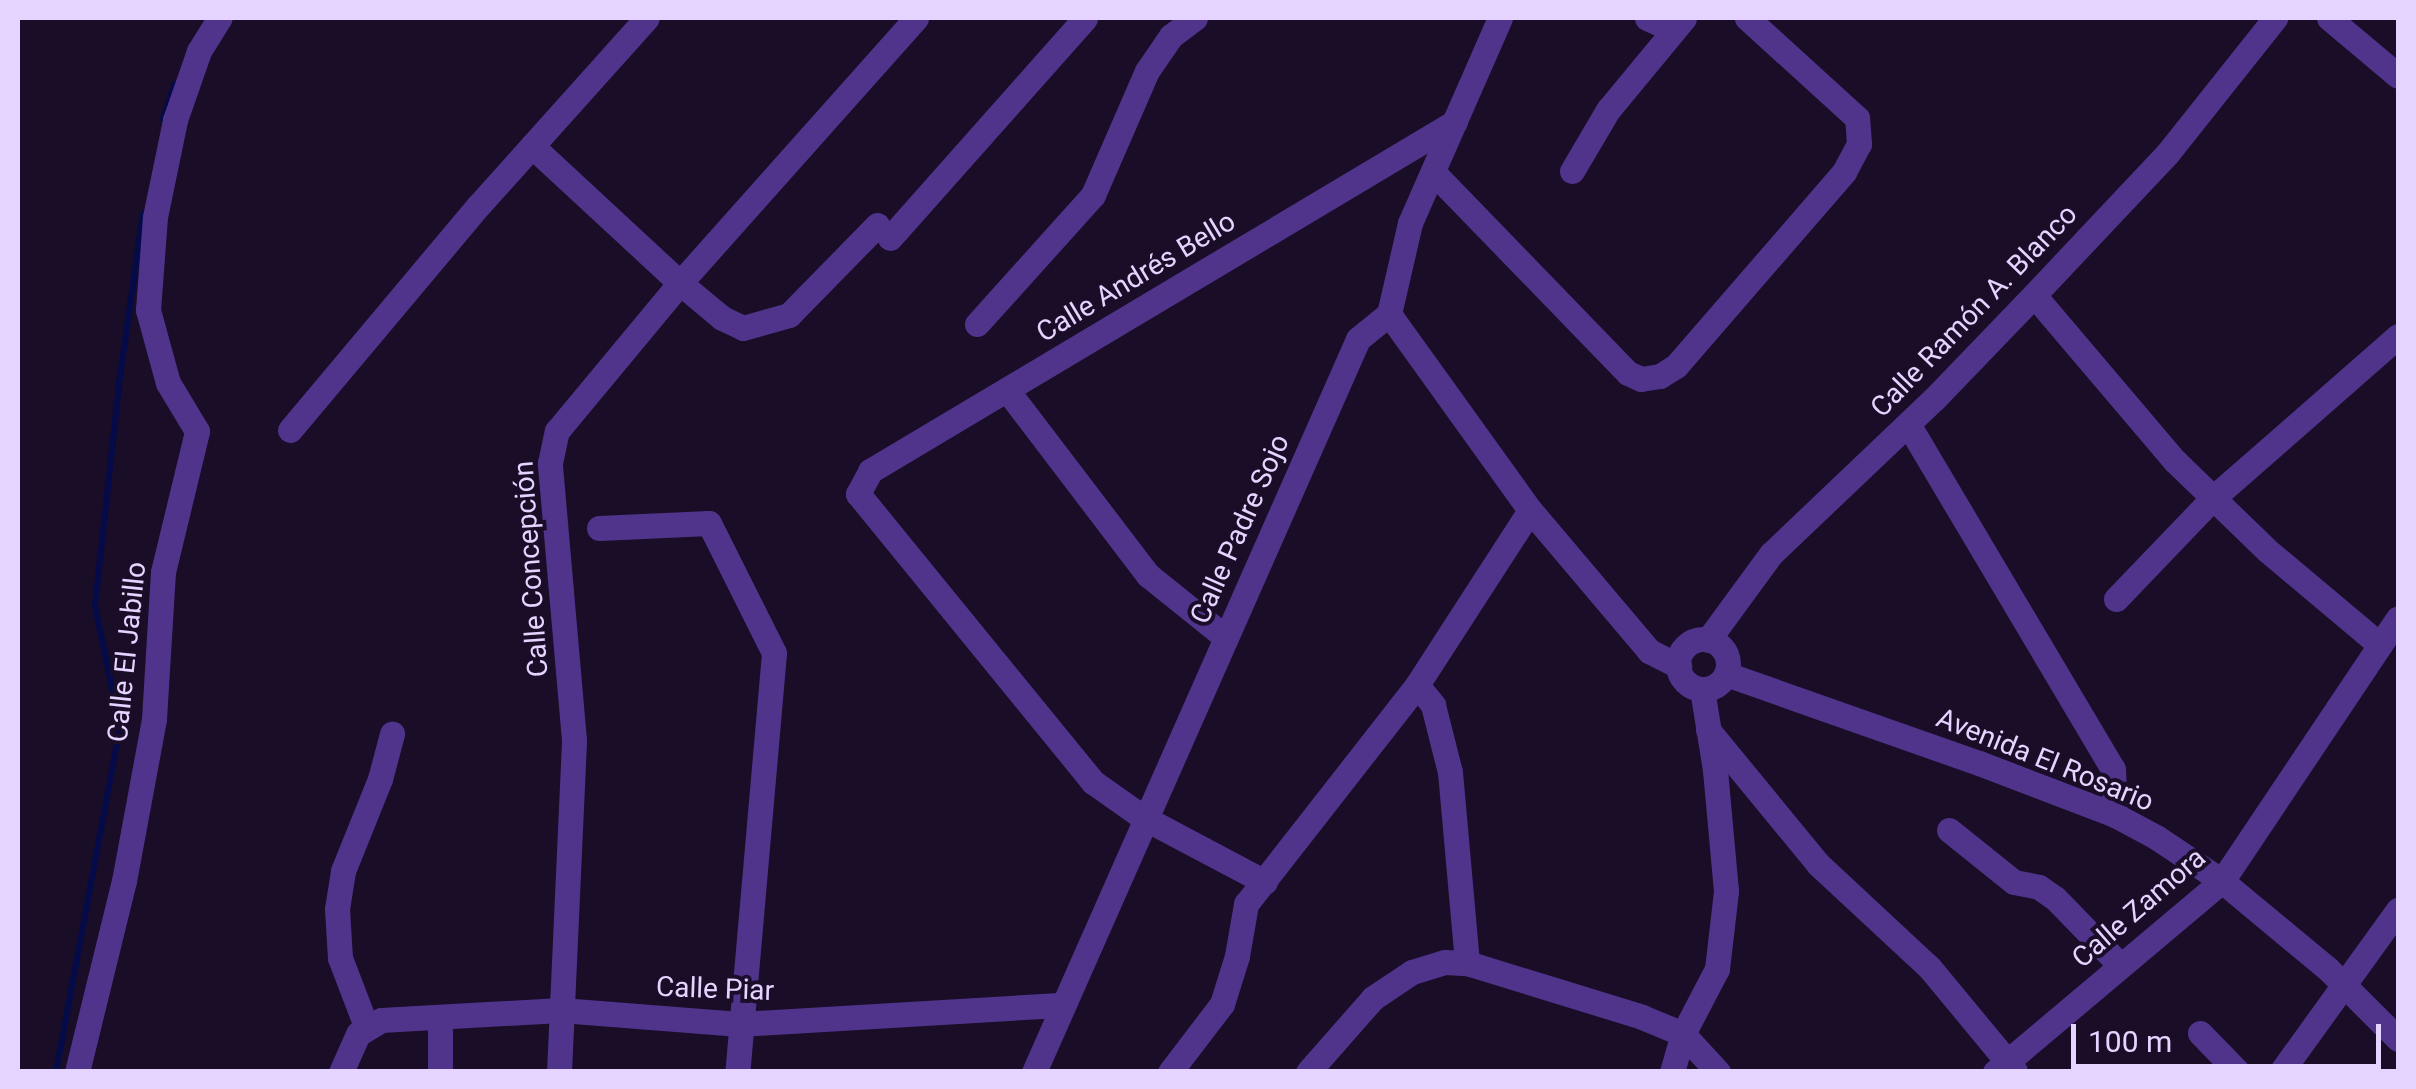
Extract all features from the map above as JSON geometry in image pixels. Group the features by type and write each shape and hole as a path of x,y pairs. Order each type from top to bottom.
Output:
{"street":[{"name":"Calle El Jabillo","path":"77,1072 124,881 154,719 163,572 197,430 168,383 148,310 156,217 175,120 200,52 220,18"},
{"path":"290,430 646,18"},
{"name":"Calle Concepción","path":"559,1072 574,740 550,463 557,431 680,283 916,18"},
{"path":"532,146 722,318 743,328 762,326 790,316 884,231 1084,18"},
{"path":"977,324 1094,194 1147,70 1172,36 1195,18"},
{"path":"1500,18 1410,223 1389,314 1530,510 1649,652 1679,666 1685,680 1702,689 1716,685 1726,674 1726,654 1708,640 1687,645 1679,666"},
{"path":"1572,172 1608,110 1678,23 1647,18"},
{"path":"1433,172 1628,373 1641,380 1660,376 1676,366 1844,172 1859,144 1857,118 1748,18"},
{"name":"Calle Ramón A. Blanco","path":"1708,640 1770,554 1908,424 2167,154 2275,18"},
{"path":"2329,18 2398,76"},
{"name":"Calle Andrés Bello","path":"1144,818 1093,782 858,494 870,471 1455,122"},
{"path":"2034,295 2175,461 2268,551 2380,645"},
{"name":"Calle Padre Sojo","path":"1034,1072 1358,339 1389,314"},
{"path":"2116,600 2214,498 2398,336"},
{"path":"1006,390 1148,575 1224,636"},
{"path":"1908,424 2113,769 2115,815"},
{"path":"1170,1072 1222,1004 1237,956 1246,904 1416,685 1530,510"},
{"path":"599,528 708,523 774,653 737,1072"},
{"name":"Calle Zamora","path":"2005,1067 2222,880 2398,618"},
{"name":"Avenida El Rosario","path":"1726,674 2115,815 2222,880 2344,985 2398,1039"},
{"path":"1416,685 1433,704 1450,772 1467,963"},
{"path":"1672,1072 1682,1034 1718,969 1726,891 1702,689"},
{"path":"1708,730 1818,864 1929,967 2005,1067"},
{"path":"341,1072 366,1026 340,958 336,909 343,871 380,779 392,734"},
{"path":"1144,818 1265,882"},
{"path":"1949,830 2014,882 2039,887 2055,898 2120,965"},
{"path":"2281,1072 2398,910"},
{"path":"1308,1072 1390,985 1412,972 1444,962 1467,963 1682,1034 1718,1072"},
{"name":"Calle Piar","path":"366,1026 381,1020 562,1010 739,1024 1063,1005"},
{"path":"440,1016 440,1072"},
{"path":"2200,1032 2238,1072"}],"waterway":[{"path":"163,119 175,84"},
{"path":"56,1072 120,726 95,606 119,384 143,214"}]}
